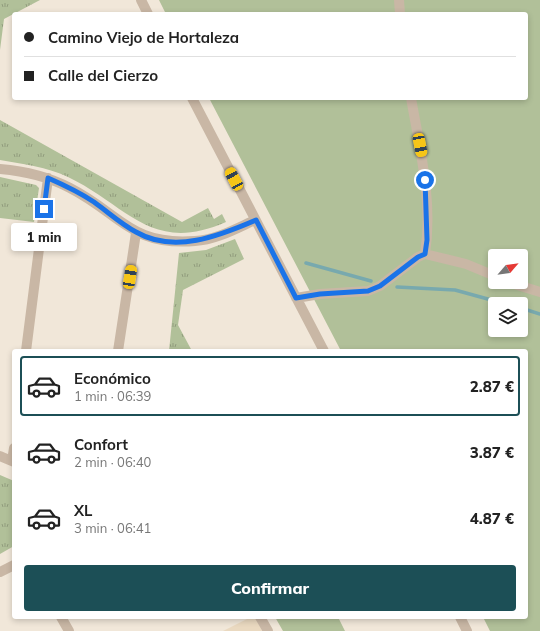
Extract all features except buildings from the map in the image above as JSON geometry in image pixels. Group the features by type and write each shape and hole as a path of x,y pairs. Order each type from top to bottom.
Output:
{"street":[{"path":"141,0 147,12"},
{"path":"399,0 400,12"},
{"path":"193,100 323,349"},
{"path":"411,100 424,167 427,240 425,254"},
{"path":"0,169 48,178 71,188 136,233 151,239 165,241 196,241 215,237 256,220"},
{"path":"26,349 48,178"},
{"path":"118,349 136,233"},
{"path":"296,298 320,294 368,291 380,286 418,257 425,254 466,264 488,273"},
{"path":"528,288 540,292"},
{"path":"0,456 12,461"},
{"path":"0,572 12,566"},
{"path":"62,619 69,631"},
{"path":"261,619 268,631"},
{"path":"461,619 468,631"}],"green space":[{"path":"0,0 40,0 17,12 12,12 12,15 4,19 0,50"},
{"path":"159,0 540,0 540,631 490,631 484,619 528,619 528,349 340,349 210,100 528,100 528,12 165,12"},
{"path":"0,120 182,222 208,208 214,219 222,214 226,222 200,231 178,233 159,230 141,222 89,188 68,177 43,168 0,160"},
{"path":"0,177 36,185 39,188 34,222 0,218"},
{"path":"235,239 244,259 183,290 178,325 191,349 169,349 179,253 206,250"},
{"path":"0,475 12,480 12,547 0,554"},
{"path":"276,619 339,619 345,631 283,631"}],"shaded area":[{"path":"247,619 256,619 262,631 223,631"}],"waterway":[{"path":"306,263 371,281"},
{"path":"397,287 455,290 488,299"},
{"path":"528,310 540,314"}],"route":[{"path":"44,209 48,178 71,188 136,233 151,239 165,241 196,241 215,237 256,220 296,298 320,294 368,291 380,286 418,257 425,254 427,240 425,180"}]}
